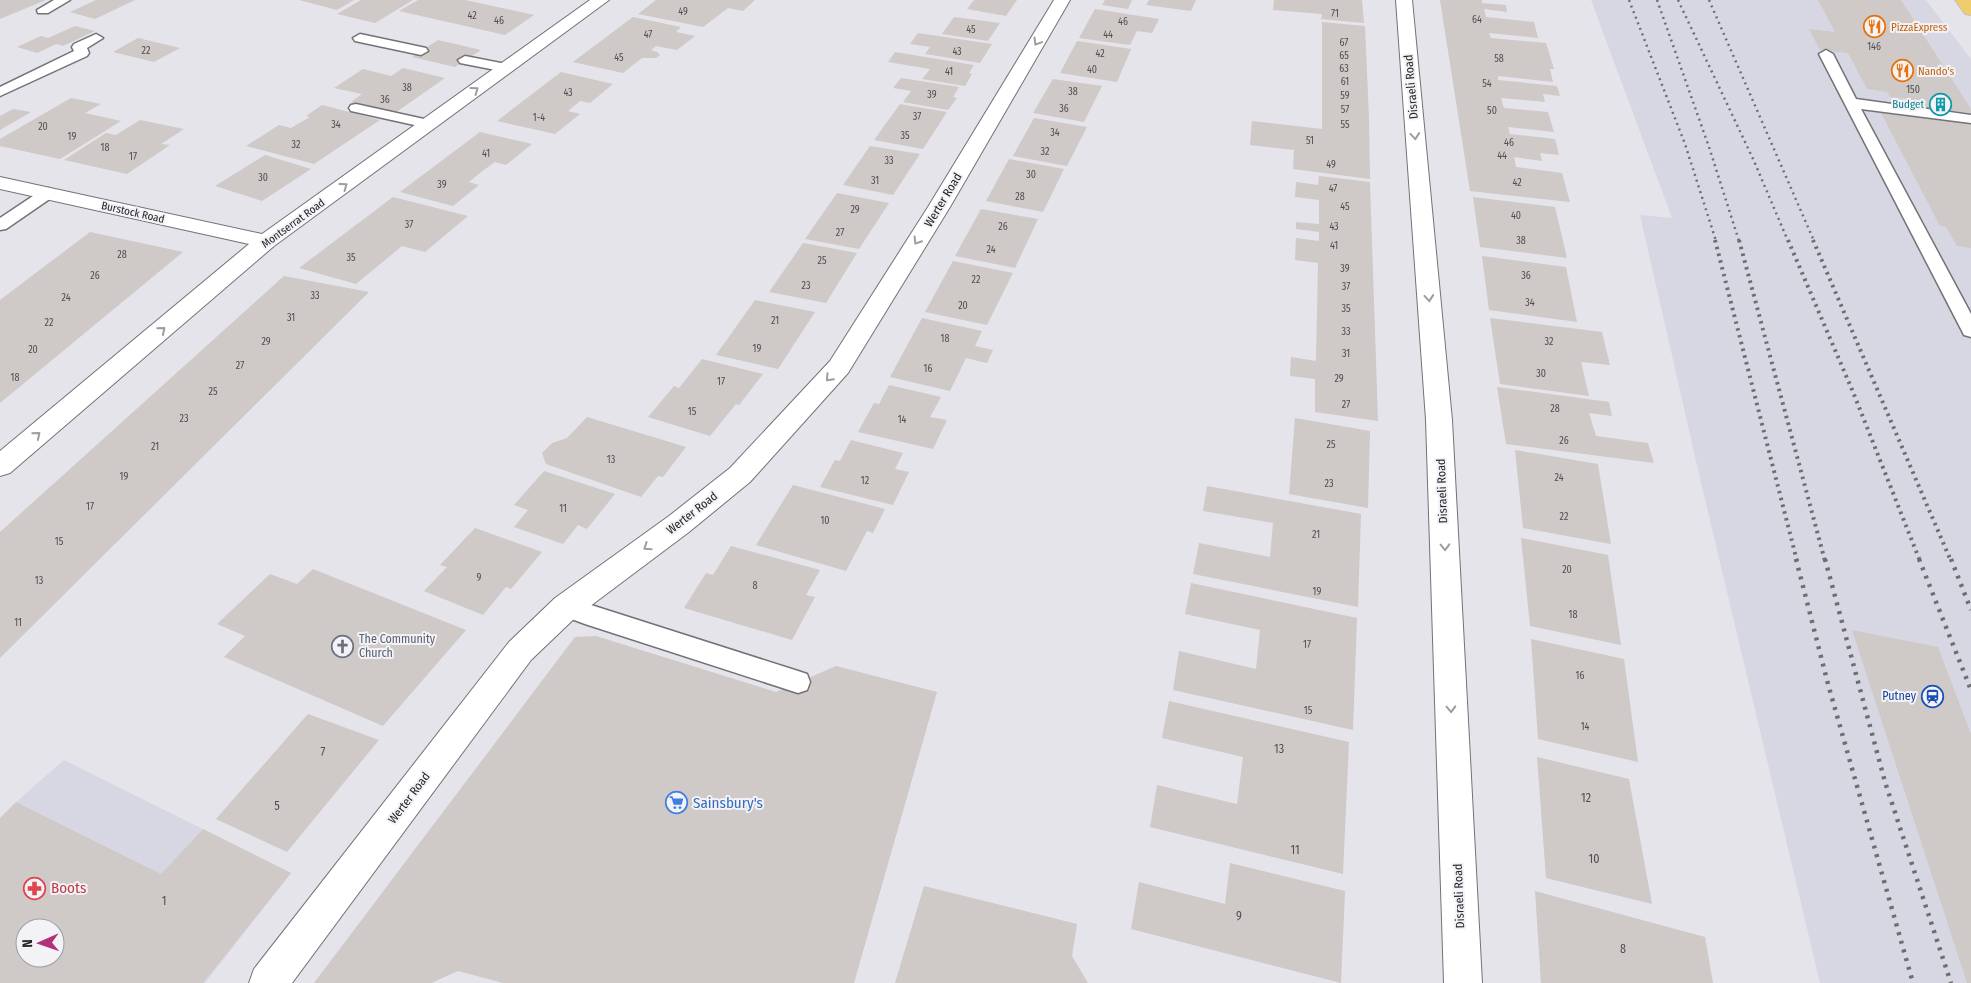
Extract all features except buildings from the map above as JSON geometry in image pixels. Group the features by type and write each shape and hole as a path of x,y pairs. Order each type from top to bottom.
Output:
{"highway":[{"path":"1964,0 1971,10"}],"street":[{"name":"Werter Road","path":"268,983 520,651 566,606 679,524 740,475 839,368 939,207 1062,0"},
{"name":"Disraeli Road","path":"1404,0 1439,420 1463,983"},
{"name":"Montserrat Road","path":"0,466 266,242 506,68 594,1"},
{"name":"Burstock Road","path":"0,183 266,242"}],"lane":[{"path":"43,10 64,0"},
{"path":"0,92 82,53 79,47 96,38"},
{"path":"360,38 421,51"},
{"path":"1826,54 1971,331"},
{"path":"466,60 506,68"},
{"path":"1851,104 1971,119"},
{"path":"356,108 428,124"},
{"path":"0,225 48,193"},
{"path":"566,606 593,617 798,682"}],"shaded area":[{"path":"1591,0 1926,0 1971,59 1971,983 1820,983 1699,474 1640,215 1672,218"},
{"path":"64,760 291,873 205,983 0,983 16,802"}],"railway":[{"path":"1629,0 1685,144 1716,241"},
{"path":"1657,0 1709,147 1739,241"},
{"path":"1678,0 1754,161 1788,241"},
{"path":"1709,0 1814,241"},
{"path":"1715,240 1797,561"},
{"path":"1739,240 1825,561"},
{"path":"1788,240 1853,392 1920,561"},
{"path":"1813,240 1951,561"},
{"path":"1796,559 1828,684 1913,983"},
{"path":"1825,559 1885,782 1951,983"},
{"path":"1919,559 1971,690"},
{"path":"1951,559 1971,610"}],"place":[{"name":"PizzaExpress","path":"1875,27"},
{"name":"Nando's","path":"1902,71"},
{"name":"Budget","path":"1940,104"},
{"name":"The Community Church","path":"343,646"},
{"name":"Putney","path":"1932,696"},
{"name":"Sainsbury's","path":"677,803"},
{"name":"Boots","path":"35,888"}]}
